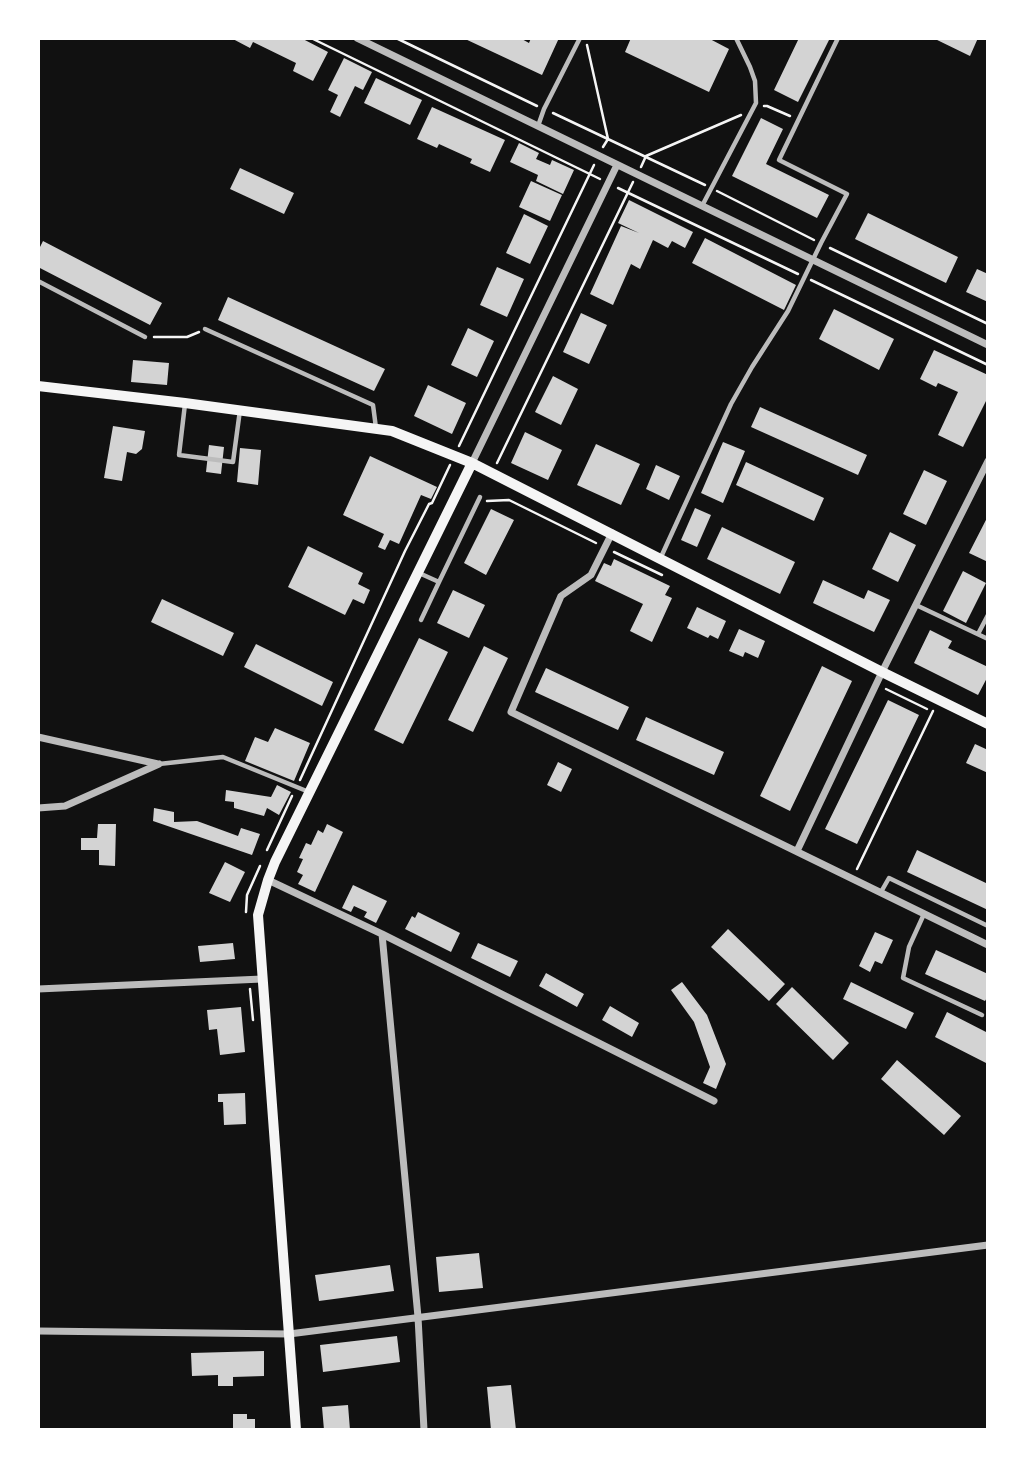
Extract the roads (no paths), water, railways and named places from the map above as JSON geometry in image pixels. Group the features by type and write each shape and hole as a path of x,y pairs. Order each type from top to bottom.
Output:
{"main road":[{"path":"38,386 392,431 472,463 988,724"},
{"path":"296,1430 258,915 275,862 472,463"}],"street":[{"path":"357,38 988,345"},
{"path":"472,463 617,165"},
{"path":"797,851 882,672 988,461"},
{"path":"612,533 591,575 561,596 511,712 988,945"},
{"path":"38,737 159,764"},
{"path":"38,808 65,806 159,764"},
{"path":"268,880 382,934 714,1101"},
{"path":"382,934 418,1317 424,1430"},
{"path":"38,989 262,979"},
{"path":"38,1331 289,1334 988,1245"}],"lane":[{"path":"537,126 583,38"},
{"path":"702,206 756,103 755,81 736,38"},
{"path":"660,558 731,404 788,311 848,194 779,160 838,38"},
{"path":"38,281 145,337"},
{"path":"205,329 373,405 376,428"},
{"path":"185,403 179,455 233,462 240,410"},
{"path":"421,620 480,497"},
{"path":"418,572 439,582"},
{"path":"916,606 988,639"},
{"path":"978,634 988,615"},
{"path":"159,764 223,757 310,792"},
{"path":"881,893 889,878 988,926"},
{"path":"924,914 909,947 903,978 982,1015"}]}
